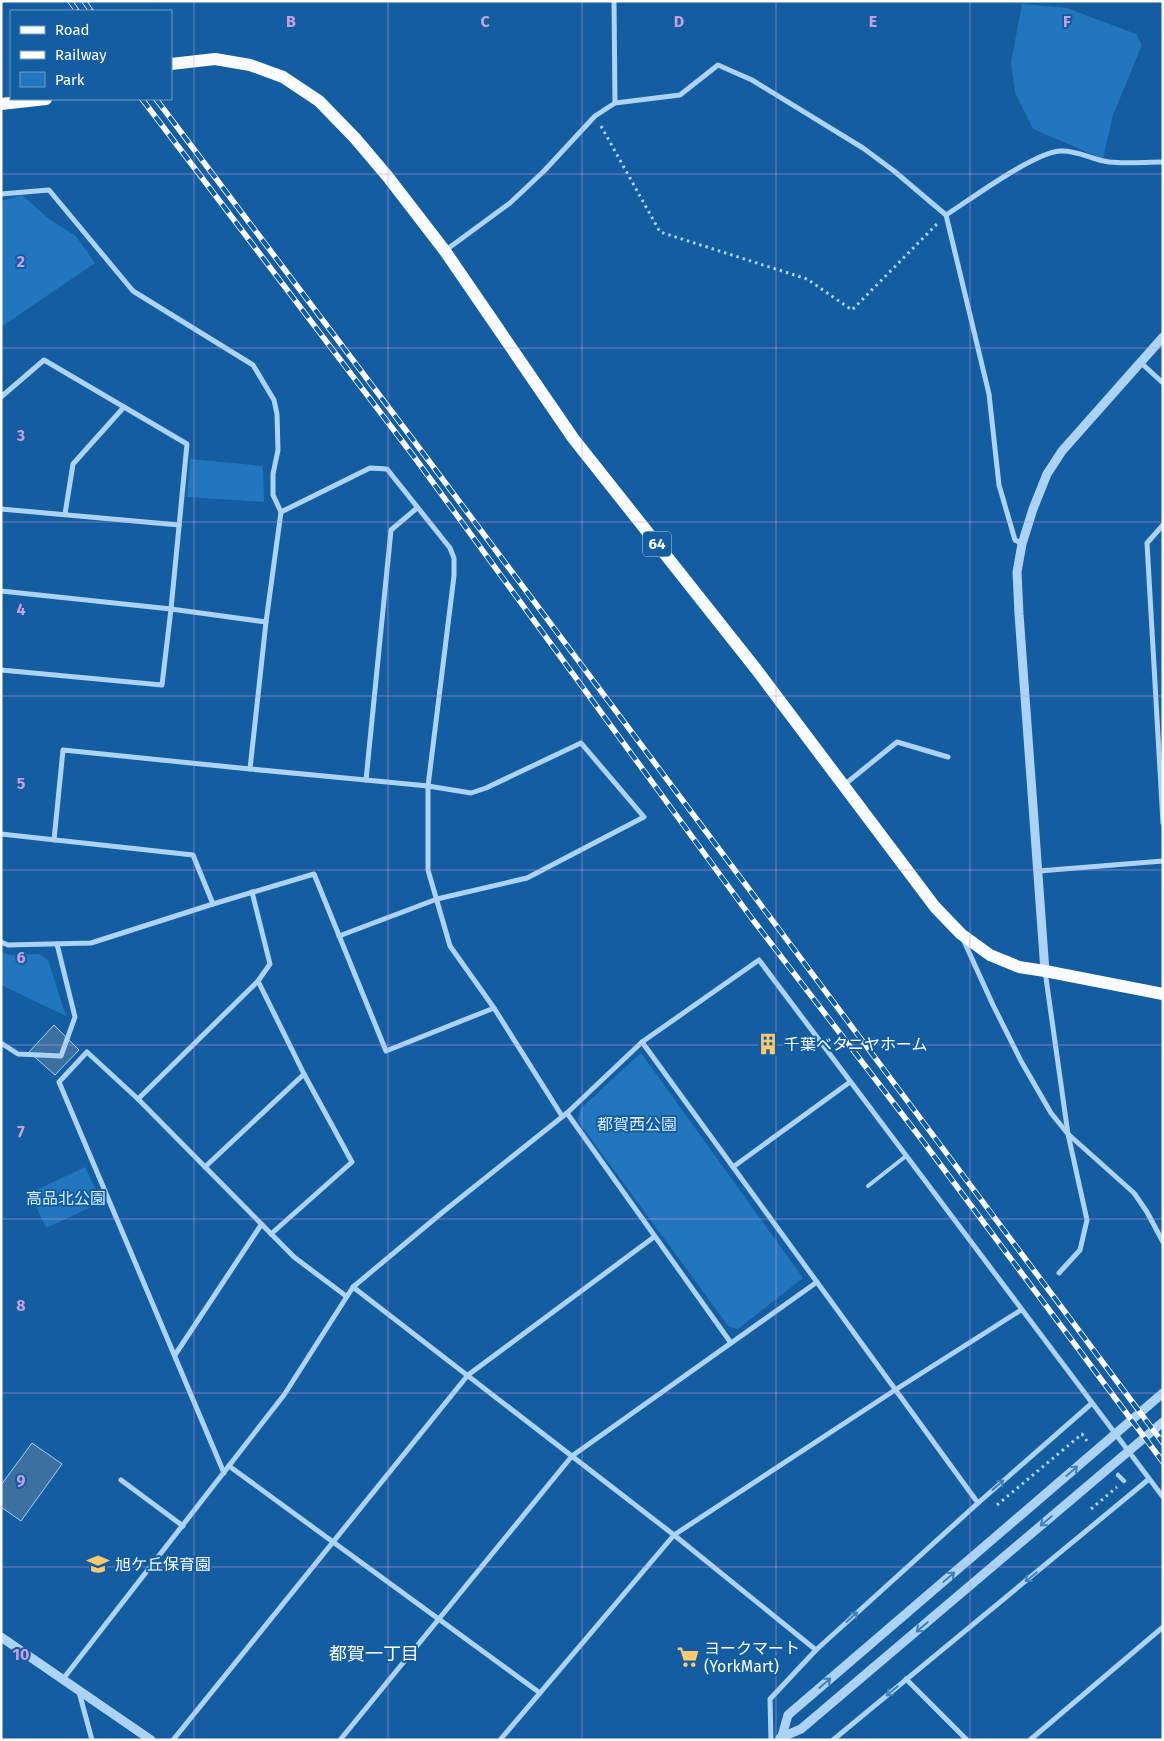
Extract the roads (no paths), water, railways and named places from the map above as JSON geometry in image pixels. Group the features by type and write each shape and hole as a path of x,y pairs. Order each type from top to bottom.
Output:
{"main road":[{"name":"64","path":"175,63 215,60 250,65 283,77 319,101 355,138 388,177 445,251 573,438 756,669 935,907 961,934 990,955 1019,967 1163,994"},
{"path":"1,104 37,100"}],"street":[{"path":"614,1 615,104"},
{"path":"445,251 510,203 544,171 595,116 615,104 680,95 718,65 752,80 863,148 894,171 946,215 989,394 999,485 1015,540 1022,544"},
{"path":"946,215 1041,156 1059,151 1077,152 1108,162 1163,162"},
{"path":"1,194 50,190 133,291 254,365 274,400 277,414 278,450 273,474 273,495 281,512 266,622 250,769"},
{"path":"1059,1273 1080,1250 1087,1220 1068,1134 1045,971 1017,572 1022,544 1047,474 1057,458 1163,337"},
{"path":"1,397 44,360 188,444 162,685 1,670"},
{"path":"1140,362 1163,383"},
{"path":"65,514 73,464 124,407"},
{"path":"281,512 370,468 387,469 450,548 454,558 454,576 428,786 428,870 450,946 494,1008 564,1115 731,1343"},
{"path":"1,508 180,525"},
{"path":"366,780 391,530 417,508"},
{"path":"1163,525 1147,543 1163,823"},
{"path":"1,591 171,609 266,622"},
{"path":"843,785 897,742 948,757"},
{"path":"54,840 63,750 428,786 471,792 581,743 644,817 527,878 437,899 339,936"},
{"path":"1,834 194,855 213,904"},
{"path":"1039,871 1163,861"},
{"path":"1,942 8,945 91,943 314,874 386,1051 494,1008"},
{"path":"138,1099 258,981 270,964 252,892"},
{"path":"961,934 993,1005 1033,1083 1051,1113 1068,1134 1134,1192 1163,1242"},
{"path":"1,1043 18,1054 61,1056 75,1017 56,944"},
{"path":"63,1679 284,1395 346,1296 354,1287 444,1211 564,1115 642,1042 759,960 1163,1498"},
{"path":"258,981 304,1074 352,1162 271,1234"},
{"path":"642,1042 978,1503"},
{"path":"224,1473 59,1082 87,1052 138,1099 294,1257 346,1296"},
{"path":"205,1167 304,1074"},
{"path":"733,1167 850,1082"},
{"path":"175,1355 261,1225"},
{"path":"173,1740 468,1375 654,1237"},
{"path":"340,1740 572,1456 817,1282"},
{"path":"354,1287 674,1535 816,1650"},
{"path":"500,1740 674,1535 1021,1310"},
{"path":"780,1738 788,1715 1163,1393"},
{"path":"771,1740 770,1699 816,1650 978,1503 1091,1404"},
{"path":"780,1738 801,1729 1163,1422"},
{"path":"230,1466 540,1693"},
{"path":"1118,1475 1124,1481"},
{"path":"833,1740 1149,1479"},
{"path":"121,1480 183,1526"},
{"path":"1030,1740 1163,1627"},
{"path":"1,1637 151,1740"},
{"path":"906,1679 967,1740"},
{"path":"78,1690 92,1740"}],"lane":[{"path":"868,1186 906,1156"}],"railway":[{"path":"70,1 76,10"},
{"path":"84,1 90,10"},
{"path":"143,100 415,458 753,920 922,1140 1163,1462"},
{"path":"157,100 1163,1443"}],"place":[{"name":"千葉ベタニヤホーム","path":"768,1044"},
{"name":"旭ケ丘保育園","path":"98,1564"},
{"name":"ヨークマート (YorkMart)","path":"688,1657"}],"district":[{"name":"都賀一丁目","path":"374,1654"}],"park label":[{"name":"都賀西公園","path":"637,1124"},
{"name":"高品北公園","path":"66,1198"}]}
